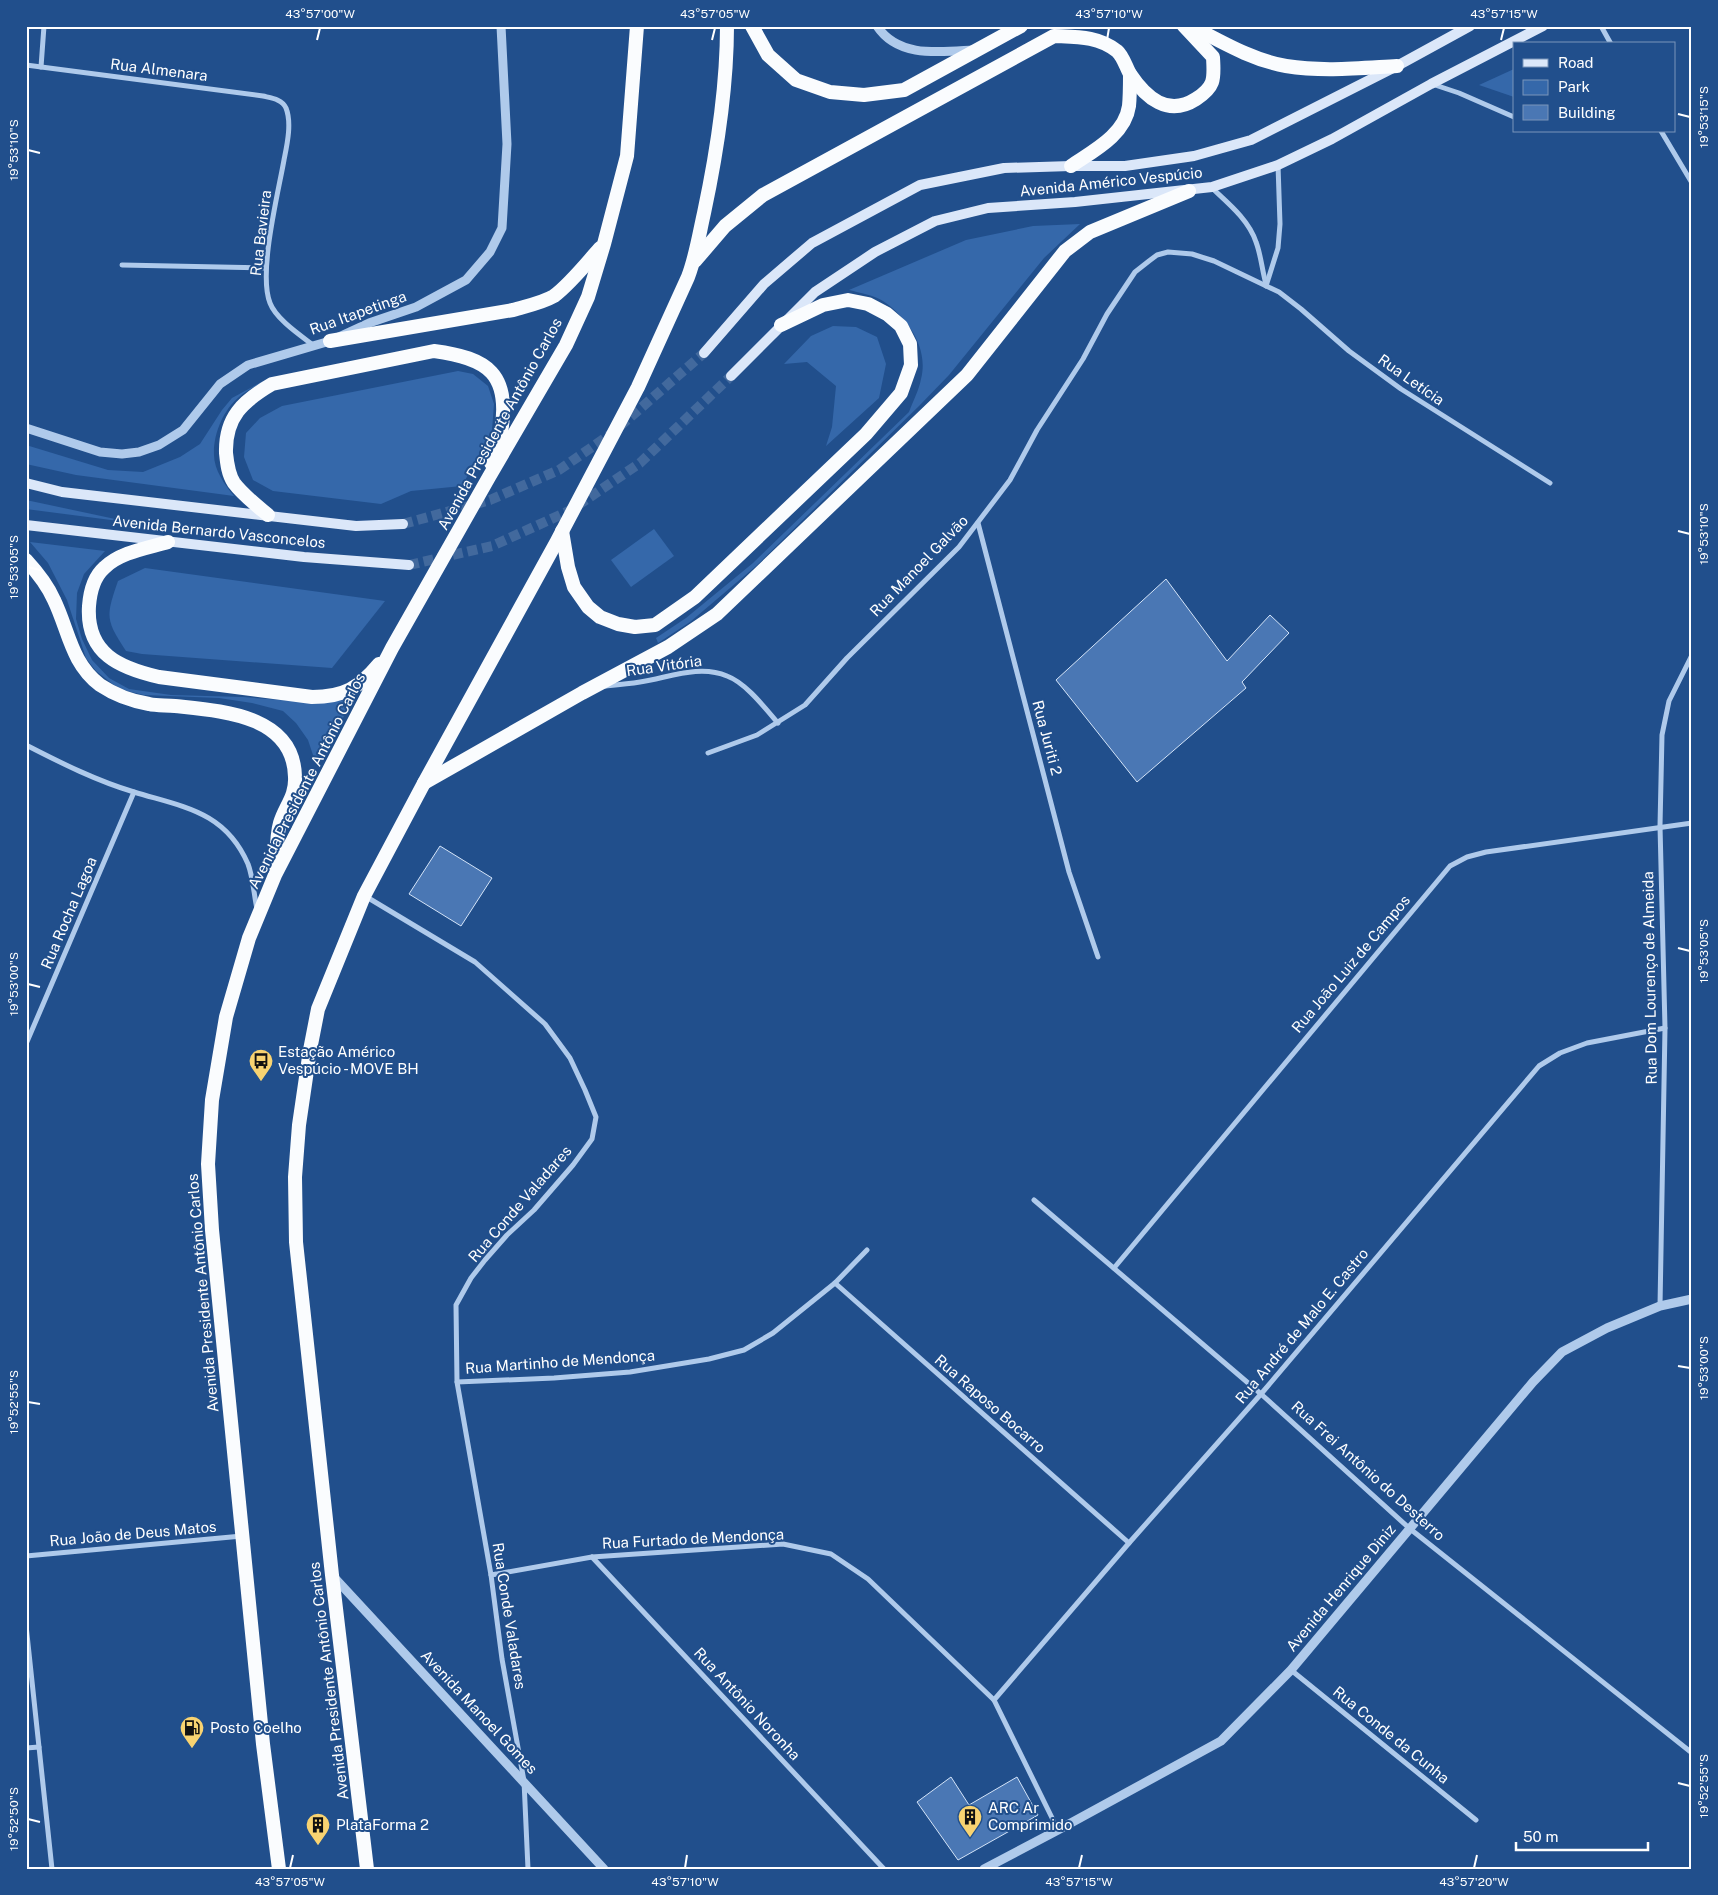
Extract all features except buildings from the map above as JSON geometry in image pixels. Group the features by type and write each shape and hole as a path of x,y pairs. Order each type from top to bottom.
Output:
{"highway":[{"name":"Avenida Presidente Antônio Carlos","path":"279,1869 263,1744 212,1230 208,1164 212,1100 226,1017 248,938 259,917 275,875 392,648 566,345 588,297 627,156 637,26"},
{"name":"Avenida Presidente Antônio Carlos","path":"367,1869 332,1575 296,1242 295,1177 303,1097 318,1009 364,896 638,387 693,264 720,122 727,26"},
{"path":"752,26 768,55 796,80 830,92 864,95 904,90 1021,26"},
{"path":"693,264 725,226 763,195 1054,36 1095,38 1118,52 1130,74 1146,95 1166,106 1179,107 1192,102 1207,92 1214,81 1213,56 1184,26"},
{"path":"1191,26 1245,54 1286,66 1329,69 1397,66"},
{"path":"1071,166 1106,141 1119,128 1129,108 1130,74"},
{"path":"424,783 668,647 717,614 967,375 1065,251 1090,232 1189,191"},
{"path":"330,341 513,310 532,305 553,296 604,244"},
{"path":"562,531 568,567 574,587 588,607 600,617 618,624 635,627 655,624 696,597 866,434 901,393 911,365 910,344 901,326 887,314 868,304 848,300 823,305 781,325"},
{"path":"268,515 233,482 227,466 227,431 235,414 252,396 272,384 434,351 456,354 475,360 489,370 497,380 502,404 501,433 492,458 489,477"},
{"path":"168,542 125,555 104,568 95,581 91,592 89,614 92,636 107,656 134,671 178,680 332,697 350,690 369,675 392,648"},
{"path":"26,560 42,578 55,601 79,663 89,676 102,686 120,697 149,705 175,706 247,718 267,726 282,738 290,752 295,778 294,794 280,822 275,875"}],"main road":[{"name":"Avenida Américo Vespúcio","path":"704,353 764,284 812,243 920,185 1004,168 1125,166 1194,156 1251,140 1397,66 1468,26"},
{"name":"Avenida Américo Vespúcio","path":"732,376 816,292 875,252 935,221 988,208 1189,191 1212,187 1278,165 1332,140 1431,84 1543,26"},
{"name":"Avenida Bernardo Vasconcelos","path":"26,483 62,492 356,526 403,524"},
{"name":"Avenida Bernardo Vasconcelos","path":"26,525 304,557 409,564"}],"street":[{"path":"40,67 44,26"},
{"name":"Rua Itapetinga","path":"26,428 100,452 122,454 139,452 159,445 183,430 220,384 248,365 330,341 369,323 416,307 466,280 490,252 502,228 507,144 500,26"},
{"path":"877,26 882,34 900,46 918,52 978,50"},
{"path":"1601,26 1609,42"},
{"name":"Rua Almenara","path":"26,65 263,96 278,100 286,106"},
{"path":"1431,84 1459,93 1513,117"},
{"name":"Rua Bavieira","path":"286,106 288,143 266,268 269,300 272,309 291,328 313,345"},
{"path":"1662,132 1692,183"},
{"path":"1266,286 1278,248 1280,224 1278,165"},
{"path":"1212,187 1234,209 1253,235 1260,254 1266,286"},
{"name":"Rua Letícia","path":"1168,252 1192,254 1214,261 1279,292 1301,308 1349,352 1401,389 1550,483"},
{"name":"Rua Manoel Galvão","path":"708,753 756,735 805,705 847,658 958,547 1010,480 1037,430 1083,359 1107,314 1135,272 1157,256 1168,252"},
{"path":"122,265 266,268"},
{"name":"Rua Juriti 2","path":"978,522 1069,872 1098,958"},
{"name":"Rua Dom Lourenço de Almeida","path":"1660,1306 1665,1028 1660,826 1662,735 1669,701 1692,655"},
{"name":"Rua Vitória","path":"594,688 641,682 691,672 714,672 728,676 739,683 778,723"},
{"path":"26,745 90,776 134,792 160,798 200,812 220,824 233,840 248,865 259,917"},
{"name":"Rua Rocha Lagoa","path":"26,1044 134,792"},
{"name":"Rua João Luiz de Campos","path":"1114,1268 1450,866 1467,857 1486,852 1692,823"},
{"name":"Rua Conde Valadares","path":"364,896 475,962 545,1024 570,1058 586,1090 596,1118 592,1138 573,1165 534,1210 507,1235 485,1260 471,1278 456,1305 457,1382 491,1575 502,1659 524,1781 528,1869"},
{"name":"Rua André de Malo E. Castro","path":"994,1700 1261,1394 1539,1066 1560,1054 1587,1043 1665,1028"},
{"name":"Rua Frei Antônio do Desterro","path":"1034,1200 1261,1394 1409,1528 1692,1753"},
{"name":"Rua Martinho de Mendonça","path":"457,1382 554,1378 630,1372 718,1357 744,1350 773,1333 835,1283 867,1250"},
{"name":"Rua Raposo Bocarro","path":"835,1283 1129,1543"},
{"name":"Avenida Henrique Diniz","path":"984,1869 1221,1741 1291,1670 1533,1382 1562,1352 1607,1328 1660,1306 1692,1299"},
{"name":"Rua João de Deus Matos","path":"26,1556 242,1536"},
{"name":"Rua Furtado de Mendonça","path":"491,1575 592,1557 784,1544 831,1554 868,1579 994,1700 1058,1830"},
{"name":"Rua Antônio Noronha","path":"592,1557 884,1869"},
{"name":"Avenida Manoel Gomes","path":"332,1575 604,1869"},
{"path":"26,1625 52,1869"},
{"name":"Rua Conde da Cunha","path":"1291,1670 1476,1820"},
{"path":"26,1748 39,1747"}],"green space":[{"path":"1513,69 1513,97 1479,85"},
{"path":"1080,224 1044,258 949,375 919,406 756,566 690,622 658,643 656,638 686,618 753,563 909,412 919,387 923,367 919,345 908,325 892,308 879,299 849,290 966,240 1033,226"},
{"path":"833,326 856,327 877,337 886,364 879,398 826,446 832,427 836,386 807,362 784,364 811,336"},
{"path":"458,371 473,374 488,386 494,404 492,430 462,486 411,491 381,504 273,491 253,480 244,457 246,433 260,418 282,406"},
{"path":"265,380 233,402 217,431 214,461 218,472 234,496 76,475 26,464 26,445 108,470 143,472 180,457 200,444 232,398"},
{"path":"26,500 134,523 26,509"},
{"path":"654,529 674,556 631,587 611,560"},
{"path":"30,542 105,551 84,574 77,593 76,619 82,639 92,660 109,678 129,689 171,695 243,697 318,703 353,699 317,767 308,740 296,723 283,711 252,703 219,698 144,695 127,691 114,685 96,671 86,658 67,600 48,563"},
{"path":"145,568 385,601 332,668 142,654 126,651 111,624 110,610 118,581"}],"tunnel":[{"path":"403,524 490,500 559,470 611,434 704,353"},
{"path":"409,565 492,546 571,510 640,463 731,376"}],"place":[{"name":"Estação Américo Vespúcio - MOVE BH","path":"261,1082"},
{"name":"Posto Coelho","path":"192,1749"},
{"name":"ARC Ar Comprimido","path":"970,1838"},
{"name":"PlataForma 2","path":"318,1846"}]}
